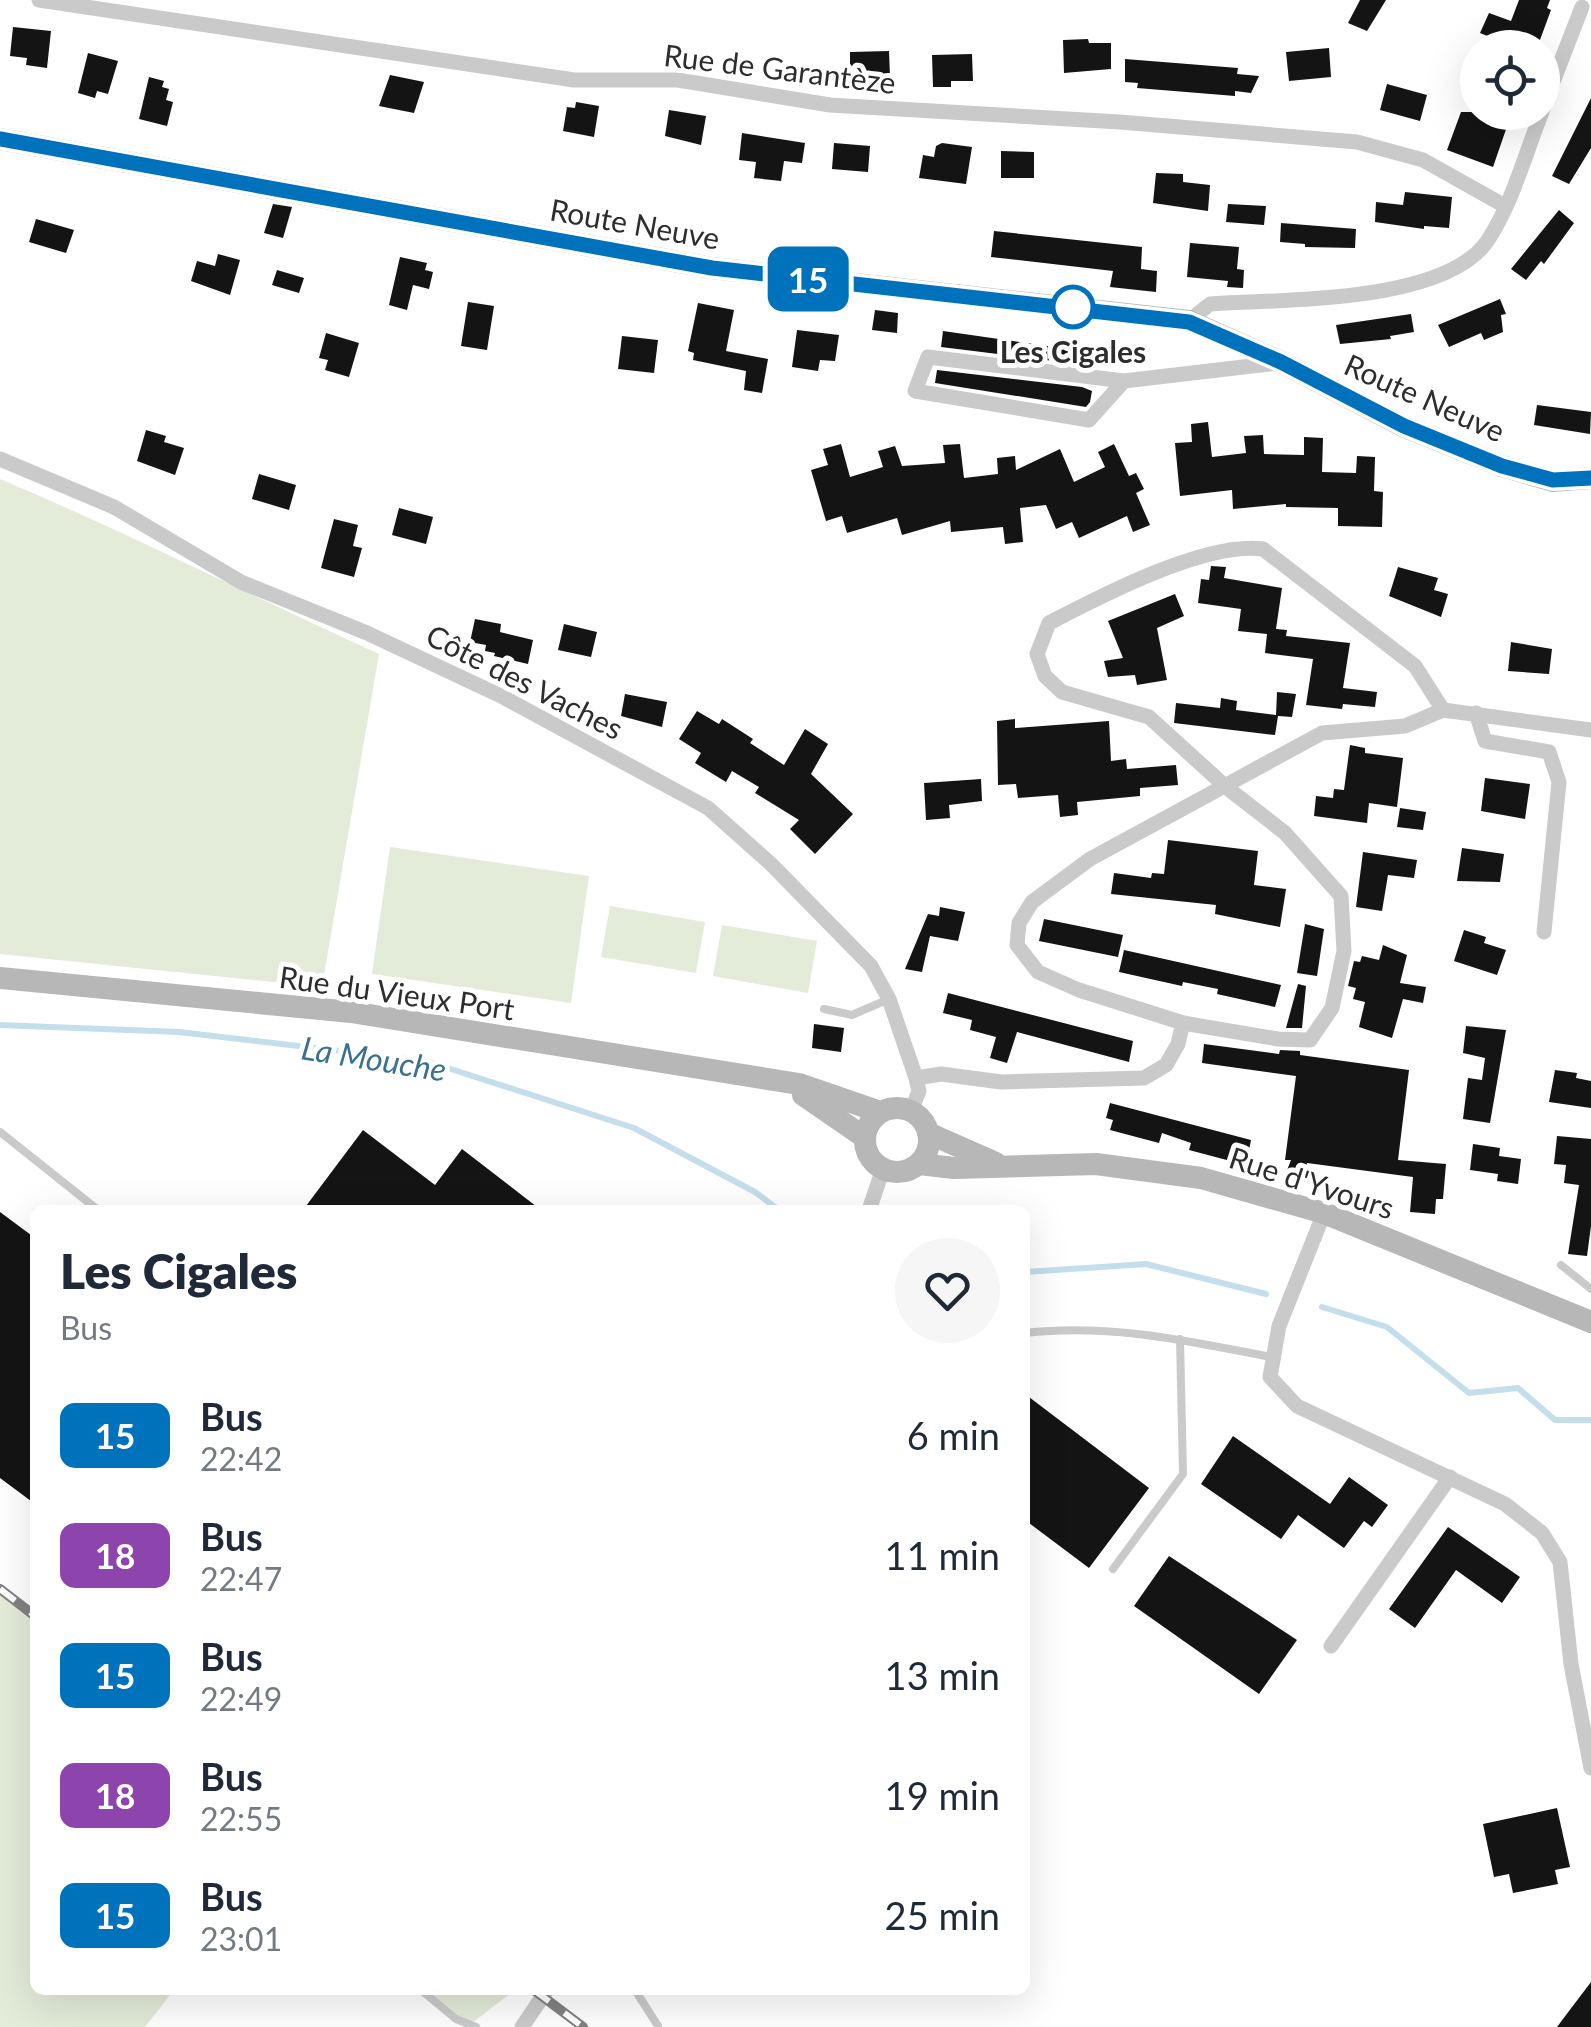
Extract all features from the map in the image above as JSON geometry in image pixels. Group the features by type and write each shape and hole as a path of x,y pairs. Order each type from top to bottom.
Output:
{"main road":[{"name":"Route Neuve","path":"0,139 712,268 1189,322 1281,362 1404,426 1502,466 1553,480 1591,478"},
{"name":"Rue du Vieux Port","path":"0,978 350,1012 799,1084 880,1112"},
{"path":"784,1083 864,1137"},
{"path":"928,1133 928,1150 918,1164 902,1172 883,1170 868,1156 864,1137 872,1118 890,1108 911,1111 928,1133 999,1164"},
{"name":"Rue d'Yvours","path":"918,1164 954,1168 1096,1164 1200,1178 1324,1213 1591,1322"}],"street":[{"name":"Rue de Garantèze","path":"39,0 574,80 678,80 830,105 1120,122 1357,142 1423,160 1506,206"},
{"path":"1560,68 1585,6"},
{"path":"1189,322 1210,304 1378,293 1443,275 1486,244 1506,206 1535,130"},
{"path":"1124,381 1089,420 915,392 928,356 1124,381 1281,362"},
{"name":"Côte des Vaches","path":"0,459 114,507 242,582 367,633 501,696 698,801 772,864 871,966 888,999 916,1078"},
{"path":"1442,710 1415,666 1263,549 1242,546 1195,559 1092,600 1050,623 1038,654 1045,676 1062,692 1149,717 1226,787 1285,834 1341,896 1344,950 1332,1008 1310,1040 1278,1040 1183,1023 1079,990 1038,972 1017,946 1019,923 1032,902 1090,860 1226,787 1322,733 1405,726 1442,710 1591,730"},
{"path":"1476,713 1485,741 1548,752 1559,782 1544,932"},
{"path":"911,1111 918,1091 916,1078 940,1074 1002,1082 1144,1078 1166,1064 1178,1044 1183,1023"},
{"path":"871,1205 883,1170"},
{"path":"1324,1213 1296,1279 1271,1357 1270,1377 1297,1406 1505,1504 1542,1533 1560,1562 1571,1664 1591,1768"},
{"path":"1330,1646 1450,1476"},
{"path":"522,2027 543,1995"}],"lane":[{"path":"824,1009 852,1015 888,999"},
{"path":"0,1132 92,1205"},
{"path":"1561,1264 1591,1289"},
{"path":"1030,1333 1072,1328 1180,1339 1271,1357"},
{"path":"1113,1569 1183,1474 1180,1339"},
{"path":"427,1995 456,2019 476,2027"},
{"path":"639,1995 658,2026"}],"green space":[{"path":"0,479 379,654 322,987 0,954"},
{"path":"390,847 589,876 571,1003 372,974"},
{"path":"610,906 705,922 696,973 601,957"},
{"path":"722,925 817,941 808,993 713,976"},
{"path":"0,1589 30,1612 30,1995 170,1995 145,2027 0,2027"},
{"path":"423,1995 509,1995 467,2027"}],"building":[{"path":"1360,0 1386,0 1367,31 1348,23"},
{"path":"1519,0 1550,0 1547,8 1551,10 1544,30 1481,30 1489,13 1511,21"},
{"path":"13,27 51,31 47,68 26,65 27,58 10,56"},
{"path":"1088,39 1089,43 1111,43 1111,69 1064,73 1063,40"},
{"path":"1329,48 1331,77 1289,81 1286,52"},
{"path":"889,51 890,77 850,78 850,52"},
{"path":"88,53 118,61 108,94 97,91 95,98 78,93"},
{"path":"972,54 973,81 951,81 951,87 933,87 932,55"},
{"path":"1125,59 1238,68 1237,74 1259,76 1251,93 1235,91 1235,96 1137,88 1138,83 1125,82"},
{"path":"390,75 424,82 414,113 379,106"},
{"path":"149,77 164,81 162,87 169,89 166,100 173,102 167,126 139,119"},
{"path":"1387,84 1427,95 1420,121 1380,110"},
{"path":"1591,98 1591,148 1569,184 1552,176"},
{"path":"576,102 599,106 594,137 563,131 567,107 575,108"},
{"path":"669,110 706,116 701,145 665,136"},
{"path":"1460,115 1460,130 1506,130 1493,167 1447,150"},
{"path":"742,133 805,143 802,163 784,161 781,181 754,178 756,162 739,160"},
{"path":"834,143 870,146 868,172 832,169"},
{"path":"942,143 972,147 966,184 919,178 923,155 934,157 936,146"},
{"path":"1001,151 1034,152 1034,178 1001,178"},
{"path":"1156,173 1183,174 1183,182 1210,185 1208,211 1153,203"},
{"path":"1405,192 1452,197 1449,228 1424,229 1375,222 1376,202 1403,205"},
{"path":"273,204 292,207 283,238 264,233"},
{"path":"1228,204 1266,206 1264,225 1226,222"},
{"path":"1559,210 1574,223 1544,264 1541,261 1526,280 1511,269"},
{"path":"36,219 74,230 66,253 29,242"},
{"path":"1281,223 1356,229 1355,248 1280,242"},
{"path":"994,231 1142,247 1141,269 1157,271 1156,292 1110,287 1113,271 991,257"},
{"path":"1190,243 1239,247 1237,269 1244,270 1243,288 1227,287 1228,281 1187,277"},
{"path":"218,254 240,260 230,295 191,281 197,261 215,266"},
{"path":"400,257 427,263 425,270 433,272 429,289 413,285 407,310 389,305"},
{"path":"277,270 304,278 299,293 272,285"},
{"path":"1500,299 1506,314 1501,315 1503,332 1484,340 1481,333 1449,347 1438,325"},
{"path":"468,302 494,306 487,350 461,346"},
{"path":"698,303 734,310 726,351 768,359 762,393 744,390 746,371 693,360 694,353 688,351"},
{"path":"875,310 898,313 897,333 872,330"},
{"path":"1411,314 1414,332 1390,336 1391,339 1340,344 1336,325"},
{"path":"797,330 839,335 835,361 820,360 818,371 792,367"},
{"path":"943,331 1088,352 1086,365 941,347"},
{"path":"326,333 359,343 349,377 325,370 328,360 319,358"},
{"path":"622,336 658,340 654,373 618,369"},
{"path":"937,370 1092,391 1086,407 935,383"},
{"path":"1537,405 1591,412 1590,434 1534,425"},
{"path":"1208,422 1212,457 1246,453 1244,436 1263,435 1264,454 1304,455 1304,437 1323,438 1322,472 1356,473 1357,456 1375,457 1374,491 1383,492 1382,527 1338,526 1338,508 1286,504 1233,509 1232,490 1180,496 1175,443 1192,442 1191,424"},
{"path":"146,430 166,436 164,442 184,448 175,475 137,461"},
{"path":"841,444 850,477 883,467 878,451 895,446 902,466 945,463 943,445 960,444 964,478 998,474 997,458 1015,456 1016,470 1060,449 1074,482 1105,467 1098,452 1114,444 1129,476 1136,473 1144,489 1136,493 1150,525 1133,532 1127,516 1079,538 1072,522 1056,529 1046,505 1020,508 1023,542 1005,544 1003,527 951,532 950,521 902,535 897,518 847,533 842,516 826,521 811,470 828,465 823,449"},
{"path":"259,474 296,485 289,510 252,499"},
{"path":"399,508 433,517 426,544 392,535"},
{"path":"334,519 358,525 353,546 362,548 354,577 321,568"},
{"path":"1211,566 1226,567 1224,578 1282,588 1276,629 1287,630 1286,636 1350,643 1343,688 1377,692 1375,707 1306,705 1313,659 1265,653 1267,634 1238,631 1241,609 1198,603 1201,579 1209,580"},
{"path":"1398,567 1438,578 1434,590 1448,594 1441,617 1389,596"},
{"path":"1175,594 1184,616 1157,628 1167,680 1137,685 1135,675 1108,677 1104,661 1123,658 1108,621"},
{"path":"475,619 501,624 500,632 533,640 528,664 494,656 495,653 485,651 486,645 470,642"},
{"path":"564,624 597,632 591,657 558,650"},
{"path":"1511,642 1552,649 1549,674 1508,671"},
{"path":"1277,692 1296,694 1292,717 1278,716 1275,735 1174,723 1176,703 1220,708 1221,698 1237,701 1236,710 1276,715"},
{"path":"625,694 667,702 662,727 621,716"},
{"path":"697,711 719,724 722,719 784,765 805,729 828,744 811,774 853,814 815,854 790,829 799,820 755,793 759,787 732,771 726,782 695,763 701,753 679,739"},
{"path":"1015,719 1015,728 1109,721 1111,761 1126,759 1127,769 1176,765 1178,785 1140,788 1140,796 1077,802 1078,815 1060,817 1058,795 1018,798 1016,784 998,785 997,721"},
{"path":"1350,745 1365,748 1365,753 1403,758 1397,807 1369,803 1367,823 1314,816 1316,796 1333,798 1334,789 1344,790"},
{"path":"1485,778 1530,784 1525,819 1481,811"},
{"path":"981,779 982,801 949,805 950,818 926,820 924,783"},
{"path":"1400,808 1426,812 1423,830 1397,827"},
{"path":"1168,840 1258,851 1254,885 1286,889 1280,927 1215,914 1216,905 1111,894 1114,873 1151,878 1152,873 1164,874"},
{"path":"1462,848 1504,854 1500,882 1457,881"},
{"path":"1363,852 1417,860 1414,878 1388,875 1382,911 1356,907"},
{"path":"940,907 965,912 958,941 930,936 922,972 905,969 928,914 939,916"},
{"path":"1044,919 1123,935 1118,957 1039,941"},
{"path":"1305,924 1324,929 1317,976 1297,973"},
{"path":"1464,930 1486,937 1484,943 1506,950 1497,975 1454,961"},
{"path":"1383,945 1407,955 1400,983 1426,987 1423,1003 1403,999 1392,1038 1359,1027 1365,1002 1353,999 1356,988 1348,986 1354,961 1360,962 1362,956 1379,960"},
{"path":"1124,950 1281,985 1275,1007 1217,994 1218,989 1183,982 1182,986 1119,972"},
{"path":"1298,984 1306,986 1302,1028 1286,1028"},
{"path":"948,993 1133,1041 1129,1062 1017,1032 1007,1063 990,1058 996,1037 970,1030 972,1020 943,1013"},
{"path":"814,1024 844,1028 841,1052 812,1048"},
{"path":"1466,1026 1506,1030 1490,1123 1463,1119 1468,1078 1482,1080 1485,1058 1463,1053"},
{"path":"1204,1044 1279,1054 1280,1050 1300,1051 1300,1055 1409,1070 1398,1160 1446,1164 1443,1199 1436,1199 1435,1214 1410,1212 1413,1177 1307,1163 1301,1184 1284,1178 1291,1160 1285,1160 1296,1076 1202,1063"},
{"path":"1555,1070 1577,1073 1576,1078 1591,1081 1591,1108 1549,1102"},
{"path":"1110,1103 1251,1140 1248,1156 1241,1154 1238,1163 1189,1150 1191,1143 1162,1133 1159,1143 1110,1130 1113,1120 1106,1118"},
{"path":"363,1130 435,1185 462,1149 535,1205 307,1205"},
{"path":"1557,1136 1591,1139 1587,1256 1568,1254 1579,1185 1564,1183 1566,1165 1554,1164"},
{"path":"1473,1144 1500,1148 1499,1156 1521,1159 1518,1184 1497,1181 1498,1174 1470,1170"},
{"path":"0,1212 30,1234 30,1500 0,1478"},
{"path":"1030,1398 1149,1488 1089,1568 1030,1524"},
{"path":"1233,1436 1330,1504 1349,1477 1388,1505 1372,1527 1364,1521 1344,1548 1298,1515 1281,1539 1201,1484"},
{"path":"1448,1527 1520,1577 1502,1603 1456,1570 1415,1628 1389,1609"},
{"path":"1169,1556 1297,1640 1259,1694 1134,1606"},
{"path":"1557,1808 1570,1867 1555,1870 1558,1884 1513,1893 1509,1874 1494,1877 1483,1824"},
{"path":"1591,1982 1591,2027 1557,2027 1569,2011"}],"waterway":[{"name":"La Mouche","path":"0,1025 179,1032 426,1061 634,1128 772,1205"},
{"name":"La Mouche","path":"1030,1272 1146,1264 1266,1294"},
{"name":"La Mouche","path":"1322,1307 1387,1327 1469,1393 1518,1388 1555,1420 1591,1420"}],"railway":[{"path":"0,1589 30,1612"},
{"path":"541,1995 583,2027"}],"bus line":[{"name":"15","path":"0,139 712,268 1189,322 1281,362 1404,426 1502,466 1553,480 1591,478"}],"place":[{"name":"Les Cigales","path":"1073,307"}]}
